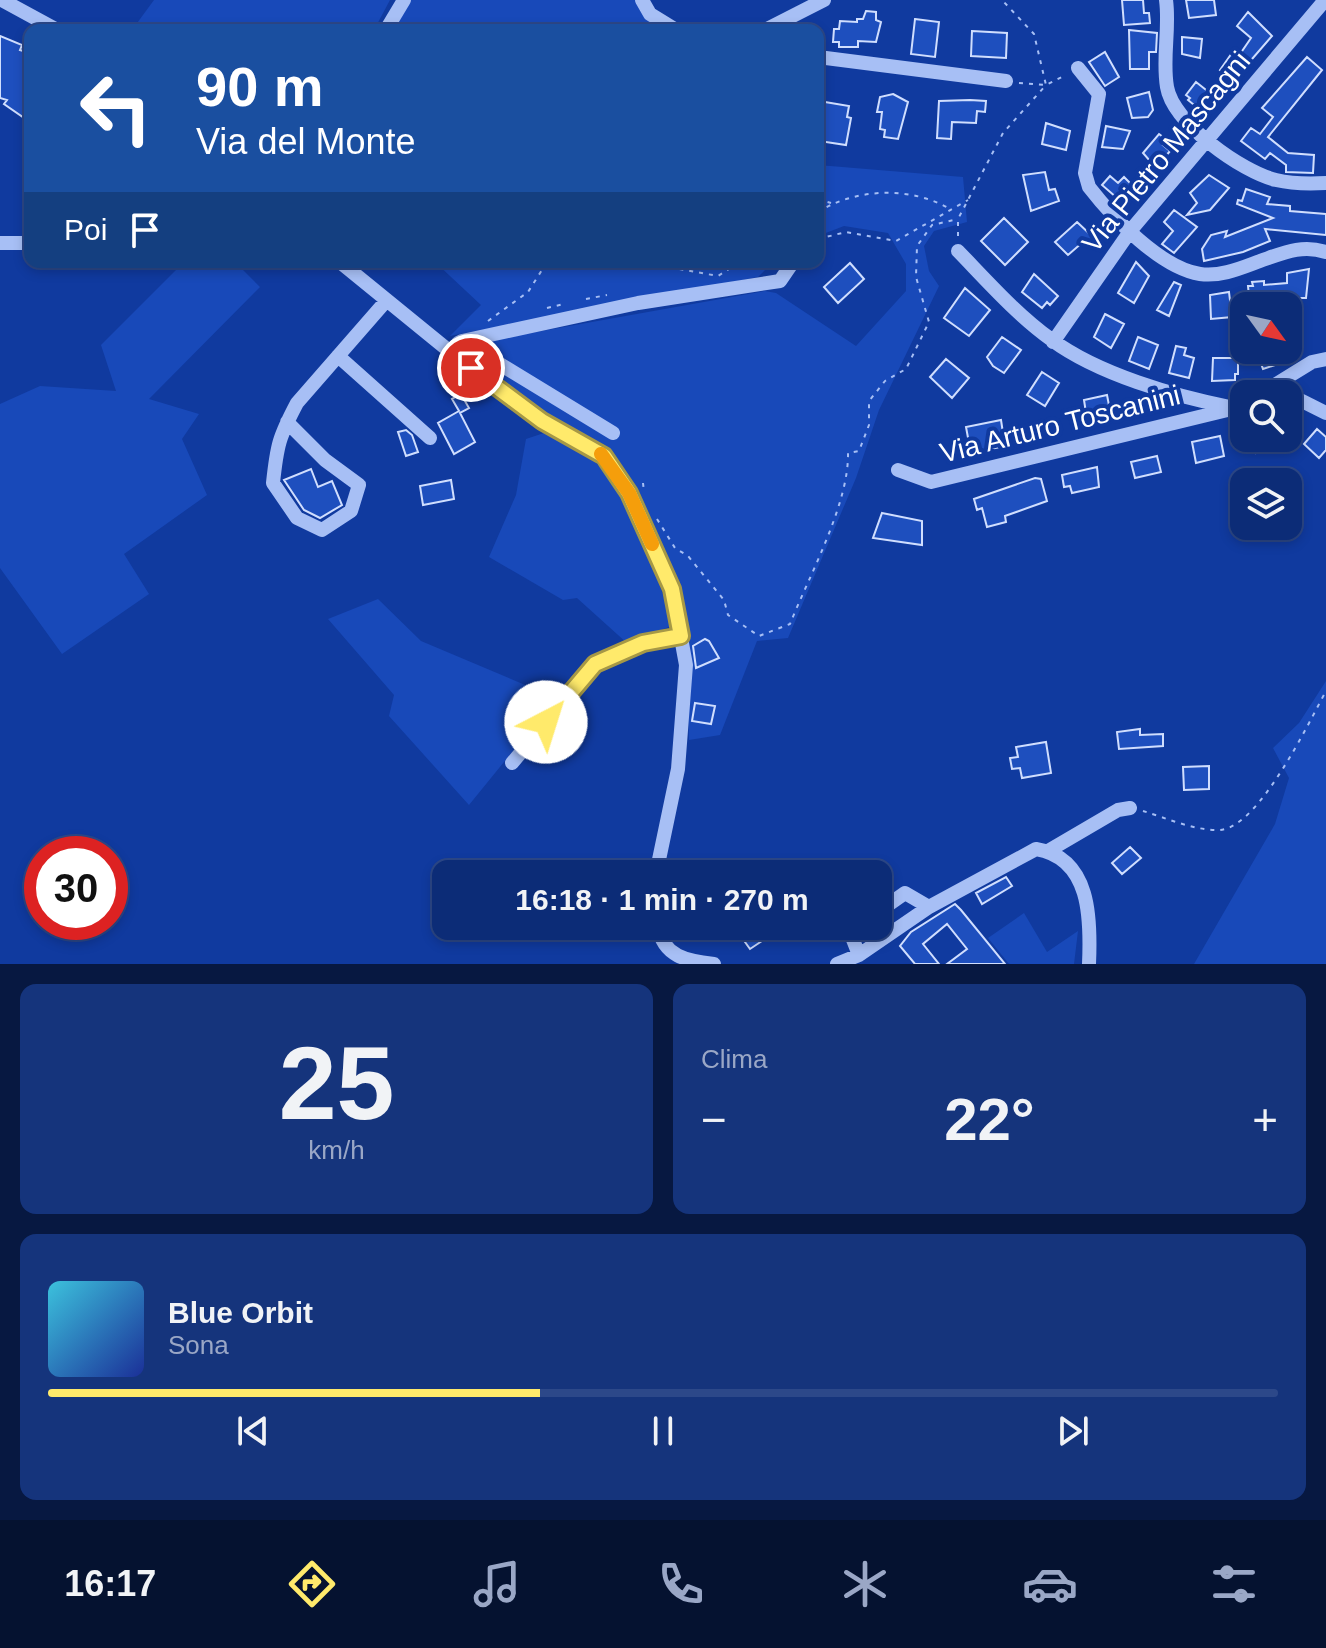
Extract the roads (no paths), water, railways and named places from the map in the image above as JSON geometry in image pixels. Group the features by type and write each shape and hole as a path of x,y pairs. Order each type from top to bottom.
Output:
{"street":[{"path":"2,0 46,24"},
{"path":"390,24 404,0"},
{"path":"780,24 824,0"},
{"path":"1166,0 1167,89 1172,106 1235,161 1260,175 1288,182 1326,183"},
{"name":"Via Pietro Mascagni","path":"1053,342 1131,230 1325,0"},
{"path":"643,1 650,14 666,24"},
{"path":"824,58 1006,81"},
{"path":"1078,68 1099,94 1085,173 1089,187 1131,230 1178,268 1201,274 1230,272 1290,250 1315,248 1326,252"},
{"path":"0,243 24,243"},
{"path":"958,251 1053,342 1116,374 1170,393 1230,403"},
{"path":"347,268 542,421 604,456 637,493 672,589 686,665 678,769 659,860"},
{"path":"448,350 462,341 638,303 780,281 789,268"},
{"path":"287,422 325,460 359,485 351,511 322,530 297,518 273,483 278,439 297,403 386,301"},
{"path":"462,341 613,433"},
{"path":"338,356 430,438"},
{"path":"1283,380 1312,362 1326,359"},
{"path":"1302,401 1326,413"},
{"name":"Via Arturo Toscanini","path":"898,470 931,482 1230,408"},
{"path":"626,464 620,474 637,493"},
{"path":"512,763 595,664 643,643 681,636"},
{"path":"1048,851 1118,810 1130,808"},
{"path":"837,964 859,955 929,907 1036,849 1048,851 1069,866 1085,894 1090,916 1089,964"},
{"path":"892,902 905,893 929,907"},
{"path":"663,940 671,953 688,961 714,964"},
{"path":"853,940 859,955"},
{"path":"660,964 671,953"}]}
